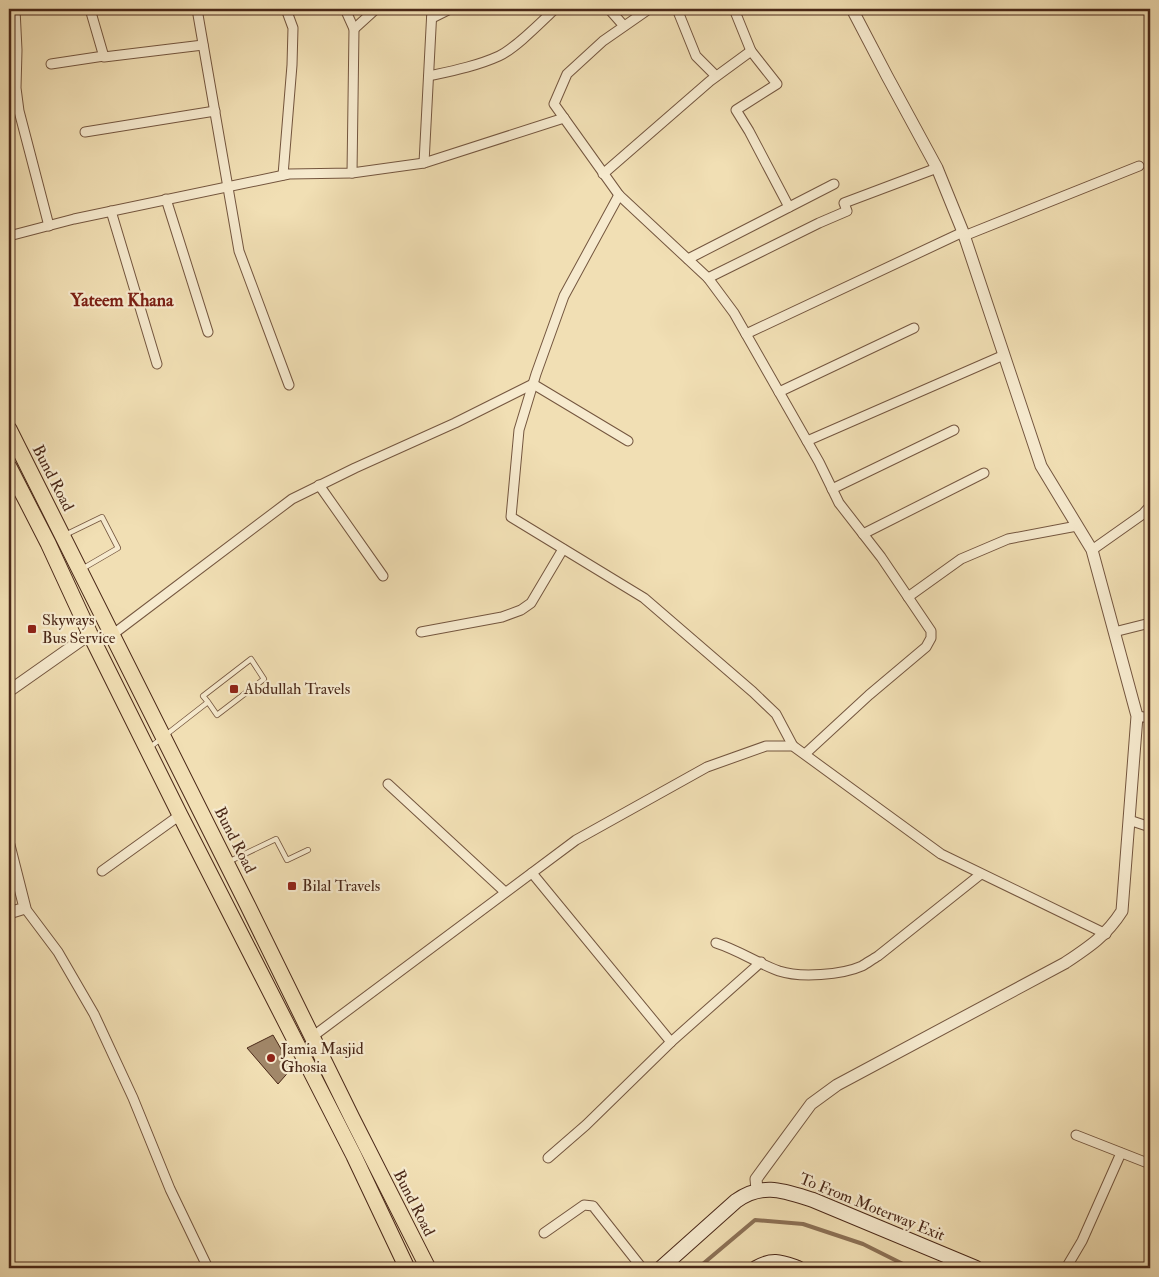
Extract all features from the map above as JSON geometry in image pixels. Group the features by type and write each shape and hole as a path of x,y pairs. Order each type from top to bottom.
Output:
{"main road":[{"name":"Bund Road","path":"9,429 428,1268"},
{"name":"Bund Road","path":"9,467 180,815 354,1156 407,1268"},
{"path":"661,1268 724,1210 744,1195 757,1190"},
{"name":"To From Moterway Exit","path":"757,1190 778,1190 813,1200 976,1268"},
{"path":"756,1268 769,1261 798,1268"}],"street":[{"path":"15,9 17,50 13,94 49,226"},
{"path":"90,9 104,56"},
{"path":"197,9 239,251 289,385"},
{"path":"283,175 292,66 293,28 286,9"},
{"path":"345,9 354,29 352,173"},
{"path":"354,29 376,9"},
{"path":"424,162 432,14 450,9"},
{"path":"429,76 464,68 500,56 533,30 555,9"},
{"path":"609,9 624,26"},
{"path":"649,9 603,41 567,74 554,104 619,196 708,278 734,313 807,441 839,503 881,557 931,631 931,638 926,647 869,695 805,754"},
{"path":"677,9 696,56 716,76"},
{"path":"734,9 750,51 777,84 736,110 790,207"},
{"path":"757,1190 756,1179 811,1104 837,1085 1065,963 1106,934 1122,911 1137,716 1092,550 1041,466 964,234 937,168 886,76 852,9"},
{"path":"51,64 203,45"},
{"path":"604,174 716,76 750,51"},
{"path":"85,132 215,112"},
{"path":"9,236 111,211 283,175 352,173 424,162 564,118"},
{"path":"746,334 964,234 1139,166"},
{"path":"708,278 847,211 844,203 937,168"},
{"path":"688,259 834,184"},
{"path":"619,196 564,296 533,384 519,430 511,517 644,598 776,714 793,746 941,854 1106,934"},
{"path":"166,199 208,332"},
{"path":"111,211 157,364"},
{"path":"779,392 914,328"},
{"path":"807,441 1004,355"},
{"path":"533,384 628,441"},
{"path":"112,635 292,499 455,423 533,384"},
{"path":"832,488 954,430"},
{"path":"863,534 984,473"},
{"path":"319,485 383,576"},
{"path":"1092,550 1143,514 1150,506"},
{"path":"908,596 961,559 1008,539 1077,526"},
{"path":"421,632 502,617 521,610 531,603 563,549"},
{"path":"1114,632 1150,623"},
{"path":"9,691 90,634"},
{"path":"1137,716 1150,718"},
{"path":"312,1037 576,840 707,767 766,746 793,746"},
{"path":"388,784 505,892"},
{"path":"102,871 180,815"},
{"path":"1129,820 1150,827"},
{"path":"9,845 25,908 58,952 94,1014 133,1098 170,1189 208,1268"},
{"path":"532,873 671,1042"},
{"path":"716,943 781,972 819,974 840,972 861,966 894,944 981,874"},
{"path":"9,913 25,908"},
{"path":"548,1158 586,1125 671,1042 761,962"},
{"path":"1076,1135 1150,1164"},
{"path":"1066,1268 1082,1241 1121,1153"},
{"path":"544,1233 584,1205 593,1206 642,1268"}],"lane":[{"path":"48,543 102,517 118,548 80,571"},
{"path":"251,659 264,678 217,716 208,702 203,696 251,659"},
{"path":"148,748 208,702"},
{"path":"227,863 276,839 287,860 308,850"}],"building":[{"name":"Jamia Masjid Ghosia","path":"273,1035 292,1068 278,1084 247,1048"}],"waterway":[{"path":"698,1268 755,1220 803,1224 863,1244 911,1268"}],"place":[{"name":"Skyways Bus Service","path":"32,629"},
{"name":"Abdullah Travels","path":"234,689"},
{"name":"Bilal Travels","path":"292,886"},
{"name":"Jamia Masjid Ghosia","path":"271,1058"}],"district":[{"name":"Yateem Khana","path":"122,300"}]}
